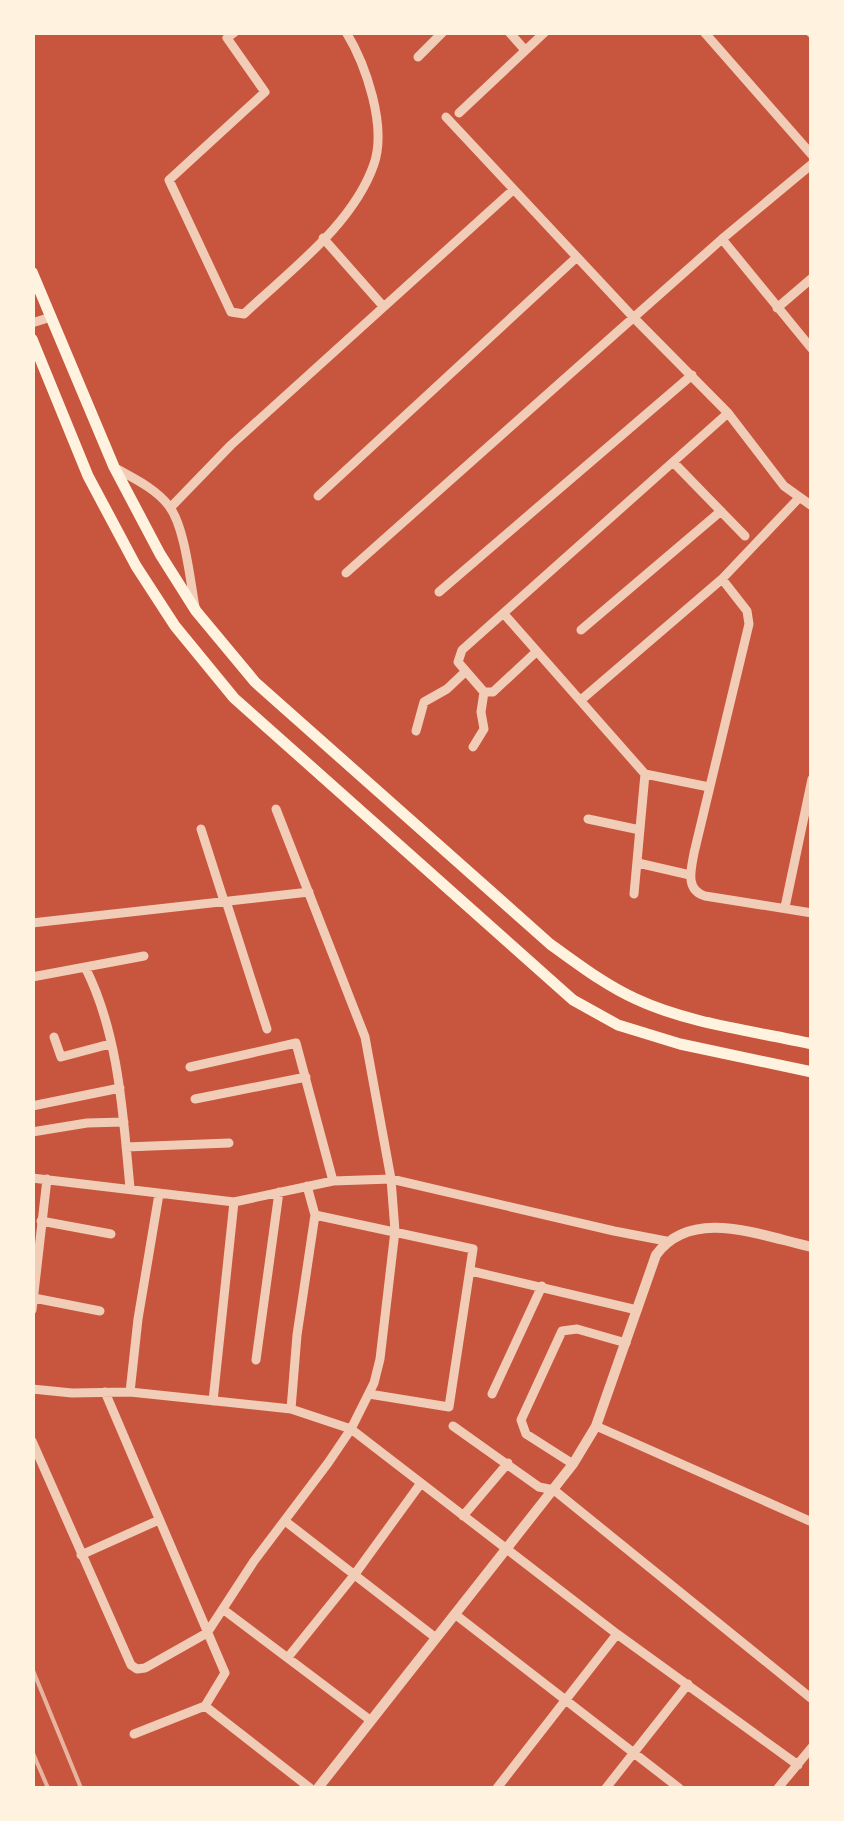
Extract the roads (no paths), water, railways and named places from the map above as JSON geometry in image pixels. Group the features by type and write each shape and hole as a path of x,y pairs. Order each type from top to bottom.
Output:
{"main road":[{"path":"32,272 114,468 160,554 196,611 255,682 550,944 594,976 637,1000 690,1017 812,1044"},
{"path":"32,339 88,476 136,566 175,626 234,698 573,1000 618,1025 680,1044 812,1072"}],"street":[{"path":"235,32 227,38 266,92 169,180 232,312 244,314 323,238 355,201 375,162 376,112 363,61 346,32"},
{"path":"418,56 443,32"},
{"path":"508,32 525,50"},
{"path":"459,113 544,32"},
{"path":"704,32 812,155"},
{"path":"446,117 728,413 780,482 812,506"},
{"path":"346,573 812,164"},
{"path":"170,507 222,453 512,190"},
{"path":"323,238 383,306"},
{"path":"722,239 812,349"},
{"path":"318,496 578,256"},
{"path":"777,308 812,278"},
{"path":"32,322 51,317"},
{"path":"439,592 692,375"},
{"path":"536,652 493,692 484,692 458,662 462,650 728,413"},
{"path":"674,463 745,536"},
{"path":"114,468 144,483 170,507 178,526 196,611"},
{"path":"581,700 722,579 798,499"},
{"path":"581,630 721,511"},
{"path":"722,579 750,617 690,875 698,894 812,913"},
{"path":"504,614 645,774 709,787"},
{"path":"416,731 424,702 466,672"},
{"path":"474,747 484,730 480,712 484,692"},
{"path":"634,894 645,774"},
{"path":"785,907 812,780"},
{"path":"32,1441 131,1664 137,1669 146,1668 207,1633 254,1561 351,1429 369,1394 380,1358 395,1231 391,1179 365,1037 276,809"},
{"path":"588,819 640,830"},
{"path":"201,828 267,1029"},
{"path":"797,846 812,850"},
{"path":"638,862 690,875"},
{"path":"32,923 309,892"},
{"path":"32,976 144,956"},
{"path":"85,967 98,993 120,1088 130,1188"},
{"path":"54,1037 61,1057 110,1044"},
{"path":"190,1067 296,1044 333,1181"},
{"path":"195,1099 306,1077"},
{"path":"32,1106 120,1088"},
{"path":"32,1132 87,1123 124,1122"},
{"path":"126,1146 229,1144"},
{"path":"32,1178 234,1202 333,1181 391,1179 614,1232 666,1240"},
{"path":"32,1310 47,1179"},
{"path":"291,1410 315,1215 307,1186"},
{"path":"256,1360 279,1192"},
{"path":"130,1392 138,1319 160,1194"},
{"path":"213,1401 234,1202"},
{"path":"315,1215 473,1248 449,1407 369,1394"},
{"path":"41,1221 112,1234"},
{"path":"205,1706 314,1788 574,1464 596,1426 656,1255 666,1240 684,1231 712,1226 812,1247"},
{"path":"471,1271 636,1310"},
{"path":"492,1394 542,1286"},
{"path":"34,1298 100,1311"},
{"path":"574,1464 526,1434 520,1420 562,1332 577,1329 626,1343"},
{"path":"32,1389 130,1392 291,1410 351,1429 617,1634 798,1765"},
{"path":"105,1392 225,1672 205,1706 134,1734"},
{"path":"453,1426 539,1487 554,1490 812,1699"},
{"path":"596,1426 812,1522"},
{"path":"463,1516 508,1464"},
{"path":"289,1656 421,1483"},
{"path":"81,1555 159,1520"},
{"path":"285,1521 436,1638"},
{"path":"224,1610 370,1720"},
{"path":"456,1614 679,1788"},
{"path":"497,1788 617,1634"},
{"path":"606,1788 688,1684"},
{"path":"778,1788 812,1747"}],"railway":[{"path":"32,1668 81,1788"},
{"path":"32,1751 48,1788"}]}
